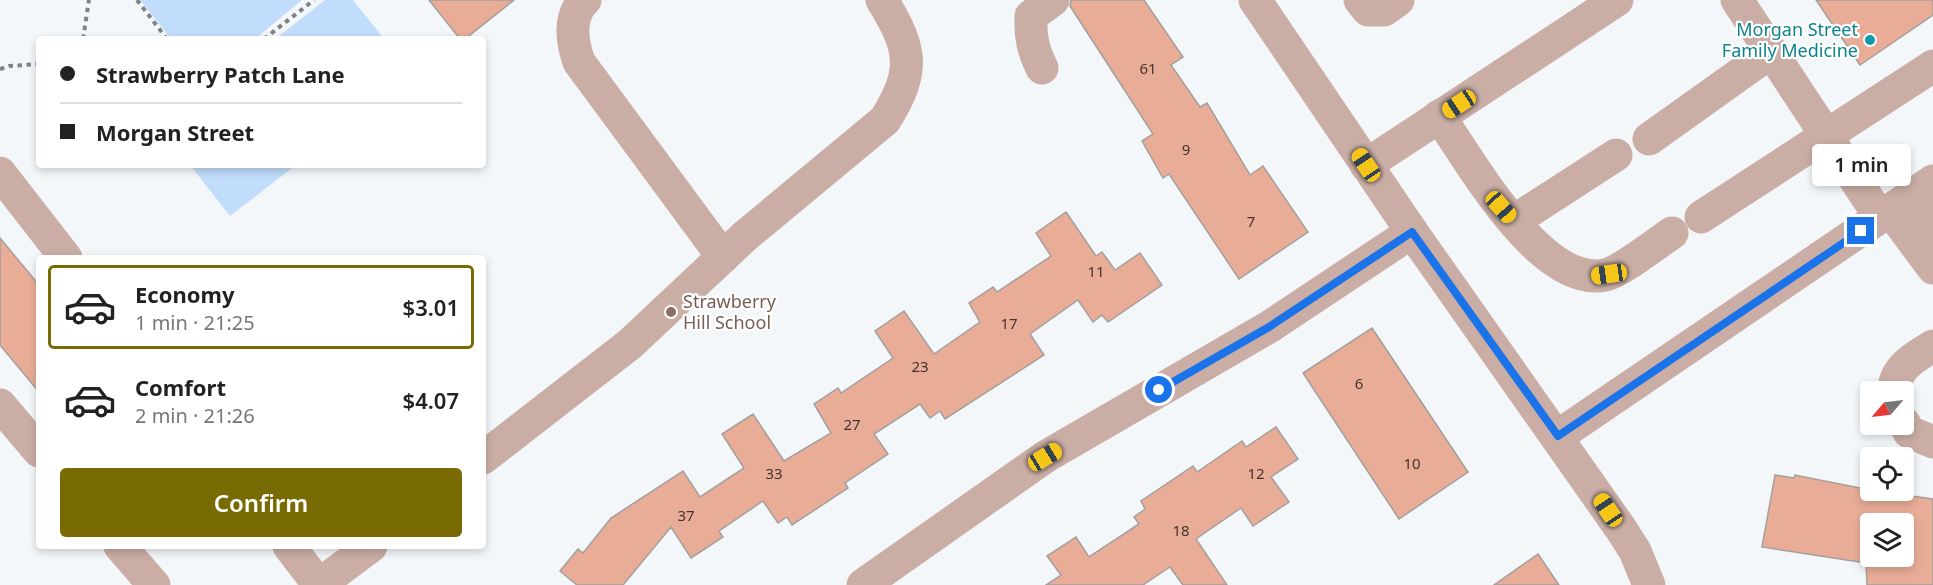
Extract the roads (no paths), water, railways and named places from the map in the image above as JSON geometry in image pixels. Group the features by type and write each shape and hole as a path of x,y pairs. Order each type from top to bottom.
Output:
{"street":[{"path":"585,0 578,7 573,24 573,45 579,62 723,257"},
{"path":"486,456 630,344 723,257 845,157 885,120 901,96 909,61 898,26 882,0"},
{"path":"1042,68 1033,49 1030,34 1031,15 1053,0"},
{"path":"1255,0 1412,232 1558,436 1635,551 1649,585"},
{"path":"1360,0 1368,10 1384,10 1398,0"},
{"path":"1366,165 1617,0"},
{"path":"1737,0 1827,137 1933,224"},
{"path":"1649,139 1771,52"},
{"path":"1701,217 1933,66"},
{"path":"1439,116 1514,220 1549,258 1570,271 1590,277 1609,274 1672,233"},
{"path":"1514,220 1616,155"},
{"path":"0,173 64,255"},
{"path":"1904,201 1933,268"},
{"path":"1558,436 1904,201"},
{"path":"863,585 1045,457 1269,327 1412,232"},
{"path":"1894,381 1911,358 1933,346"},
{"path":"0,405 36,447"},
{"path":"1914,434 1933,442"},
{"path":"123,549 154,585"},
{"path":"291,549 319,585 367,549"}],"place":[{"name":"Morgan Street Family Medicine","path":"1870,40"},
{"name":"Strawberry Hill School","path":"671,312"}]}
